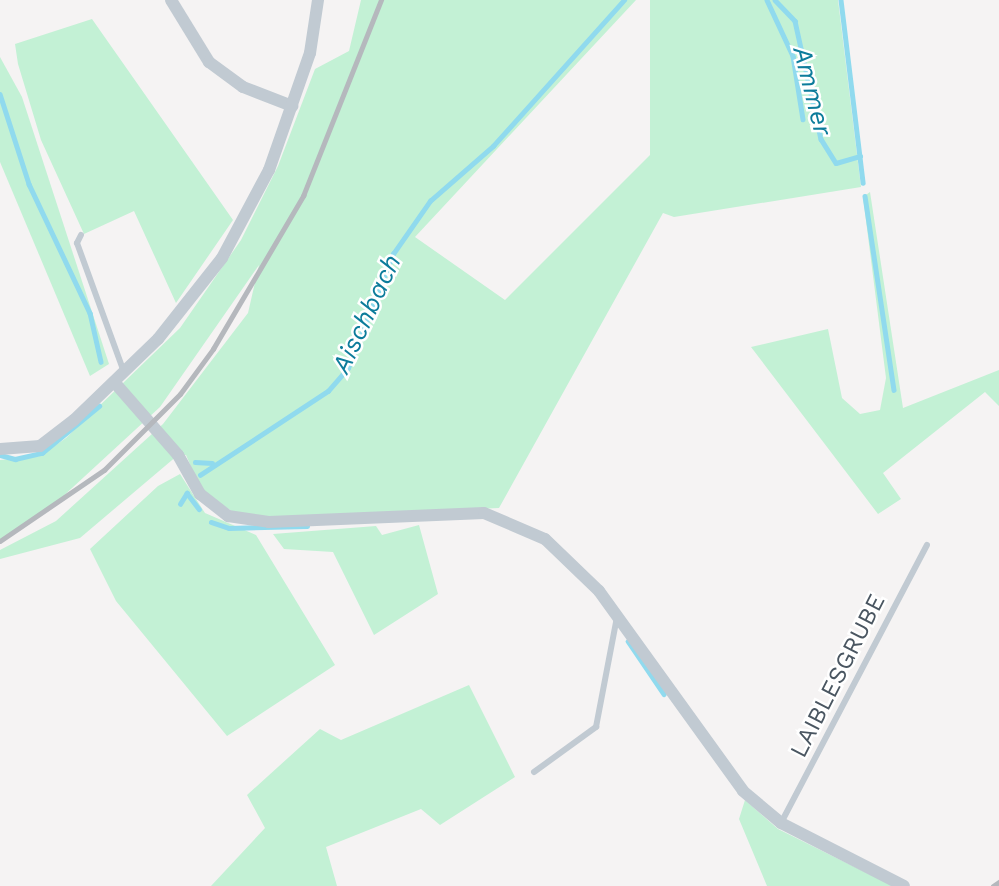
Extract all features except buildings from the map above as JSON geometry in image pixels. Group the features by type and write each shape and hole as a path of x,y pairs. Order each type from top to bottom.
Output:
{"street":[{"path":"171,0 209,62 243,87 292,106"},
{"path":"0,449 40,446 120,379 222,258 269,170 292,106 318,0"},
{"path":"120,379 177,455 200,494 228,516 270,522 456,512 498,516 565,554 617,616 720,764 781,823 904,886"}],"lane":[{"path":"81,235 77,243 120,379"},
{"name":"LAIBLESGRUBE","path":"781,823 927,545"},
{"path":"534,772 596,727 617,616"}],"green space":[{"path":"361,0 636,0 415,237 505,300 650,155 650,0 838,0 861,187 674,217 663,213 499,508 269,518 233,512 201,490 186,455 178,455 80,538 0,559 0,550 56,521 163,424 248,313 259,265 160,407 59,500 0,541 0,460 40,456 66,438 180,328 241,240 278,166 315,69 349,51"},
{"path":"92,19 233,220 176,303 134,211 84,234 41,140 18,64 15,44"},
{"path":"0,57 22,97 109,364 90,376 0,162"},
{"path":"870,192 903,408 999,370 999,406 985,392 883,473 901,499 878,514 751,347 828,329 842,398 860,414 880,410 886,378 863,197"},
{"path":"180,474 205,513 256,535 335,665 227,736 116,601 90,549 158,486"},
{"path":"419,525 438,594 374,635 333,552 284,549 273,534 376,526 382,535"},
{"path":"469,685 515,777 440,825 421,809 326,847 337,886 211,886 265,828 247,795 320,729 341,740"},
{"path":"745,800 778,829 893,886 767,886 739,819"}],"waterway":[{"name":"Aischbach","path":"200,475 328,391 348,368 393,254 430,201 493,146 624,0"},
{"name":"Ammer","path":"767,0 793,56 803,119"},
{"name":"Ammer","path":"775,0 795,21 821,139 836,163 860,156"},
{"name":"Ammer","path":"841,0 863,183"},
{"name":"Aischbach","path":"0,94 29,184 90,313 101,362"},
{"name":"Ammer","path":"865,196 894,390"},
{"path":"0,455 15,459 42,453 99,406"},
{"name":"Aischbach","path":"195,462 212,463"},
{"path":"180,504 187,493 199,509"},
{"path":"211,522 229,528 307,526"},
{"path":"628,641 664,694"}],"railway":[{"path":"0,541 104,470 180,394 213,349 303,196 381,0"},
{"path":"993,886 999,882"}]}
